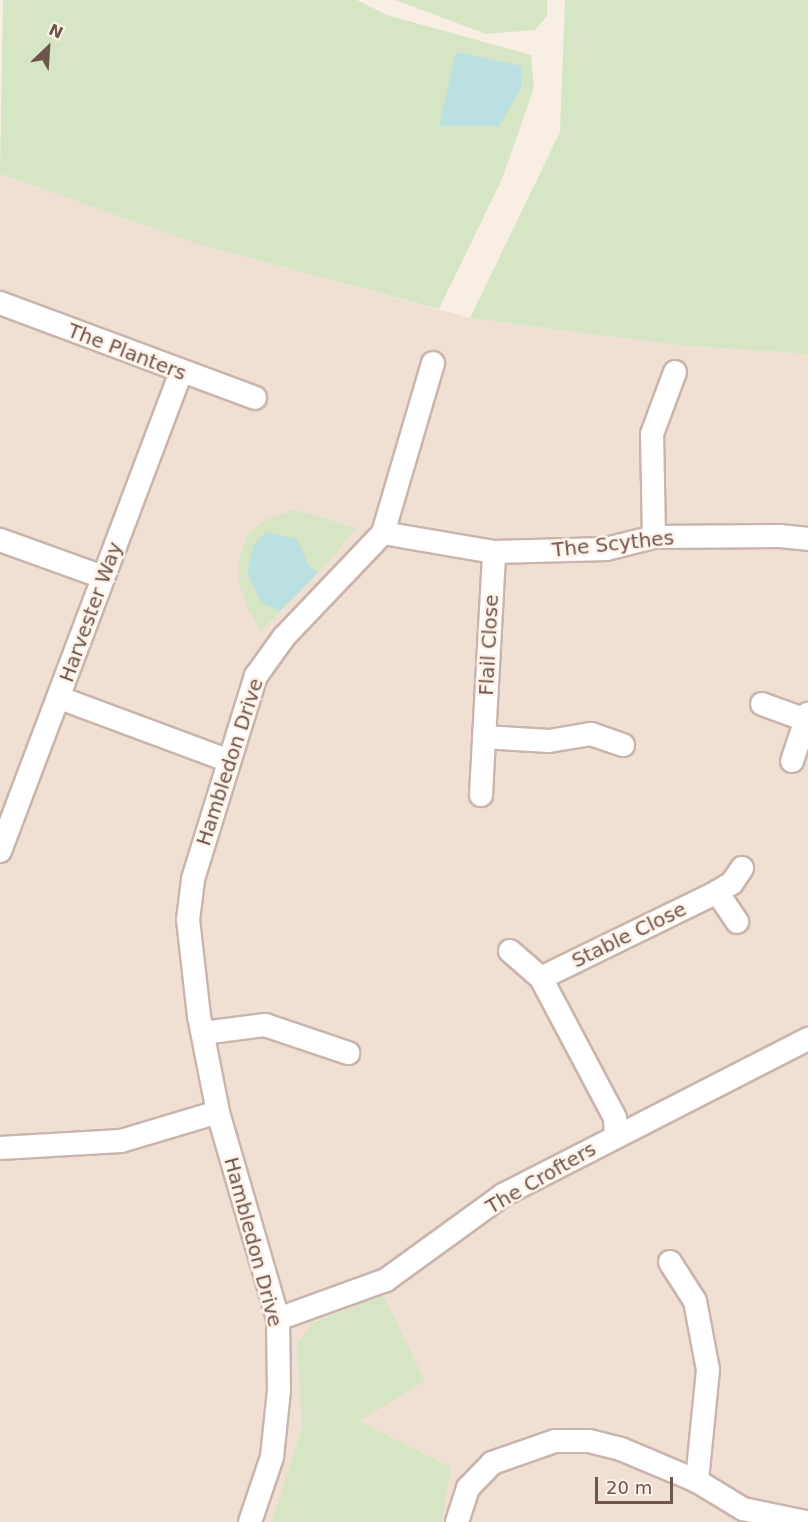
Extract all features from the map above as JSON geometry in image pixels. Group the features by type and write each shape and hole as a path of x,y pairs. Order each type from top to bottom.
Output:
{"street":[{"name":"The Planters","path":"0,303 255,399"},
{"name":"Hambledon Drive","path":"250,1522 272,1457 279,1390 278,1319 218,1112 191,967 188,920 193,879 256,676 284,637 383,533 433,363"},
{"name":"Harvester Way","path":"0,851 4,828 60,698 181,372"},
{"path":"654,537 652,434 675,372"},
{"name":"The Scythes","path":"383,533 494,552 606,549 654,537 780,536 808,539"},
{"path":"0,540 103,577"},
{"name":"Flail Close","path":"481,795 494,552"},
{"path":"60,698 229,761"},
{"path":"762,704 807,717 792,762"},
{"path":"484,737 549,741 591,734 623,745"},
{"name":"Stable Close","path":"541,978 717,892 732,883 742,868"},
{"path":"717,892 737,922"},
{"path":"510,951 541,978 615,1118 616,1136"},
{"path":"203,1033 264,1025 348,1053"},
{"name":"The Crofters","path":"278,1319 386,1280 503,1195 808,1039"},
{"path":"0,1148 121,1141 218,1112"},
{"path":"670,1262 695,1300 708,1370 697,1482"},
{"path":"457,1522 468,1488 492,1463 555,1441 589,1441 621,1449 697,1482 743,1509 806,1522"}],"shaded area":[{"path":"0,174 194,243 470,318 676,345 808,354 808,1522 0,1522"}],"green space":[{"path":"3,0 357,0 387,15 531,55 534,88 502,179 439,309 194,243 0,174"},
{"path":"395,0 547,0 547,16 535,30 486,34"},
{"path":"565,0 808,0 808,354 676,345 470,318 560,132"},
{"path":"294,510 356,528 333,557 261,631 248,609 239,584 239,560 247,535 265,520"},
{"path":"383,1295 425,1381 359,1421 450,1467 442,1522 272,1522 302,1428 297,1345 312,1323"}],"water":[{"path":"456,52 522,66 521,88 499,126 439,126"},
{"path":"267,532 297,539 308,564 318,573 280,611 261,602 247,572 254,545"}]}
